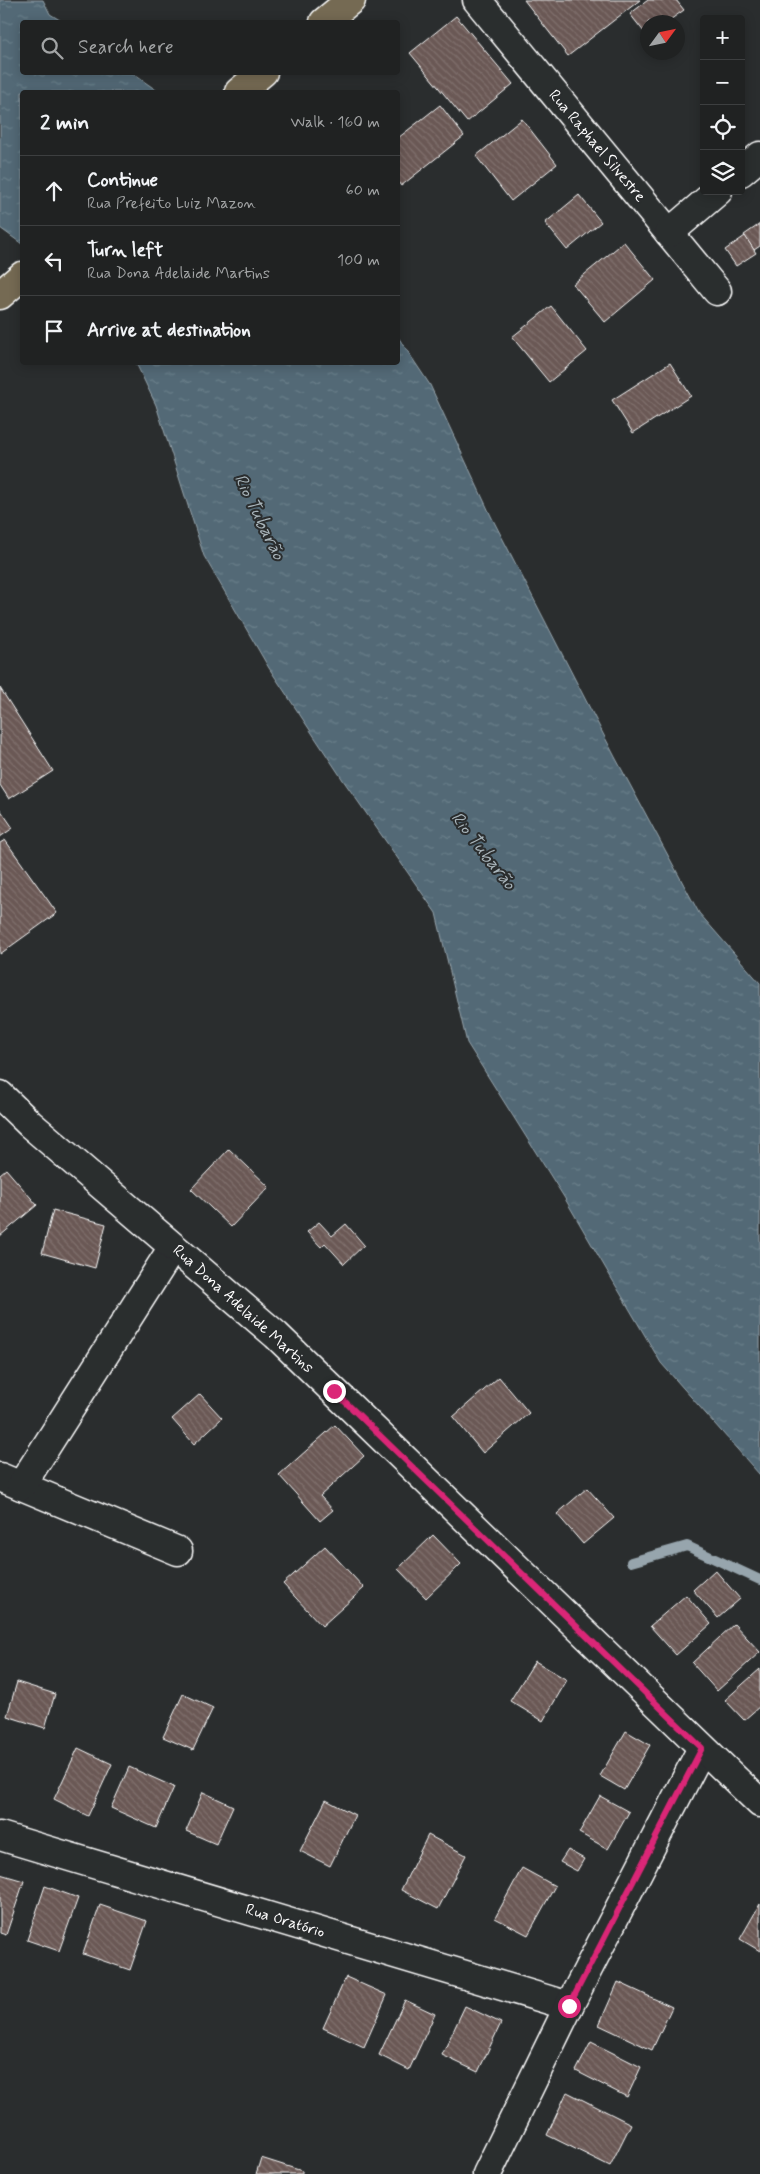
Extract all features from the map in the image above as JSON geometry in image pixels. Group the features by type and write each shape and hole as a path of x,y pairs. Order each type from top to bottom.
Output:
{"main road":[{"path":"326,20 351,0"},
{"path":"241,90 259,75"},
{"path":"0,295 20,278"}],"street":[{"name":"Rua Raphael Silvestre","path":"477,0 717,291"},
{"path":"745,169 760,156"},
{"path":"669,233 713,195"},
{"name":"Rua Dona Adelaide Martins","path":"0,1095 30,1124 288,1348 760,1802"},
{"path":"173,1247 11,1481 178,1551"},
{"path":"487,2174 569,2006 702,1748"},
{"name":"Rua Oratório","path":"0,1836 569,2006"}],"water":[{"path":"0,0 43,0 50,14 60,20 20,20 20,75 135,75 156,90 20,90 20,243 0,228"},
{"name":"Rio Tubarão","path":"400,340 430,385 491,516 615,757 699,913 760,983 760,1475 661,1363 564,1197 467,1043 436,913 343,780 269,668 204,556 156,405 137,365 400,365"}],"building":[{"path":"524,0 640,0 568,56"},
{"path":"648,0 676,0 684,10 677,15 640,15 640,27 630,14"},
{"path":"456,16 513,84 467,122 410,53"},
{"path":"440,105 464,136 401,186 400,136"},
{"path":"522,119 557,164 511,201 476,156"},
{"path":"579,195 601,222 567,250 545,223"},
{"path":"760,224 760,246 754,250 744,235"},
{"path":"745,236 756,253 736,266 725,250"},
{"path":"624,242 655,280 605,322 573,284"},
{"path":"551,306 587,351 549,382 512,337"},
{"path":"670,363 691,396 633,433 612,400"},
{"path":"0,688 53,771 9,799 0,785"},
{"path":"0,809 13,828 0,837"},
{"path":"5,840 57,913 0,954 0,843"},
{"path":"229,1149 269,1187 231,1227 191,1189"},
{"path":"6,1169 37,1205 0,1236 0,1174"},
{"path":"53,1210 106,1224 95,1268 42,1253"},
{"path":"319,1222 332,1236 346,1224 364,1245 344,1264 325,1243 321,1247 307,1232"},
{"path":"499,1377 529,1413 483,1453 453,1417"},
{"path":"200,1394 222,1418 194,1444 172,1419"},
{"path":"335,1425 364,1456 320,1496 333,1510 320,1521 279,1475"},
{"path":"587,1488 614,1518 583,1544 557,1514"},
{"path":"433,1535 461,1564 426,1598 398,1569"},
{"path":"325,1546 364,1588 322,1626 283,1584"},
{"path":"715,1570 740,1599 718,1618 693,1590"},
{"path":"686,1595 711,1624 676,1655 650,1626"},
{"path":"734,1624 760,1652 717,1691 692,1663"},
{"path":"535,1661 567,1680 543,1721 510,1701"},
{"path":"760,1669 760,1706 744,1720 725,1700"},
{"path":"17,1682 55,1694 45,1728 7,1716"},
{"path":"183,1694 213,1708 193,1750 163,1737"},
{"path":"626,1731 650,1745 624,1790 600,1776"},
{"path":"78,1748 112,1764 88,1816 54,1799"},
{"path":"129,1767 174,1787 156,1828 111,1808"},
{"path":"203,1792 233,1806 216,1844 186,1831"},
{"path":"600,1796 629,1812 608,1849 579,1833"},
{"path":"326,1800 355,1815 330,1866 300,1851"},
{"path":"428,1835 466,1855 438,1909 401,1890"},
{"path":"568,1850 584,1859 577,1871 560,1862"},
{"path":"522,1868 555,1886 528,1935 495,1918"},
{"path":"0,1874 24,1881 6,1935 0,1933"},
{"path":"45,1886 78,1898 59,1951 27,1940"},
{"path":"760,1904 760,1951 740,1939"},
{"path":"100,1905 147,1921 130,1970 83,1954"},
{"path":"346,1977 387,1995 364,2047 323,2028"},
{"path":"618,1982 672,2007 652,2050 599,2025"},
{"path":"405,2000 435,2014 409,2070 379,2055"},
{"path":"465,2006 501,2023 478,2072 442,2055"},
{"path":"591,2042 641,2067 627,2097 576,2071"},
{"path":"567,2092 631,2124 610,2166 547,2135"},
{"path":"261,2158 302,2171 302,2174 256,2174"}],"waterway":[{"path":"631,1562 687,1546 760,1580"}],"route":[{"path":"334,1391 702,1748 569,2006"}]}
